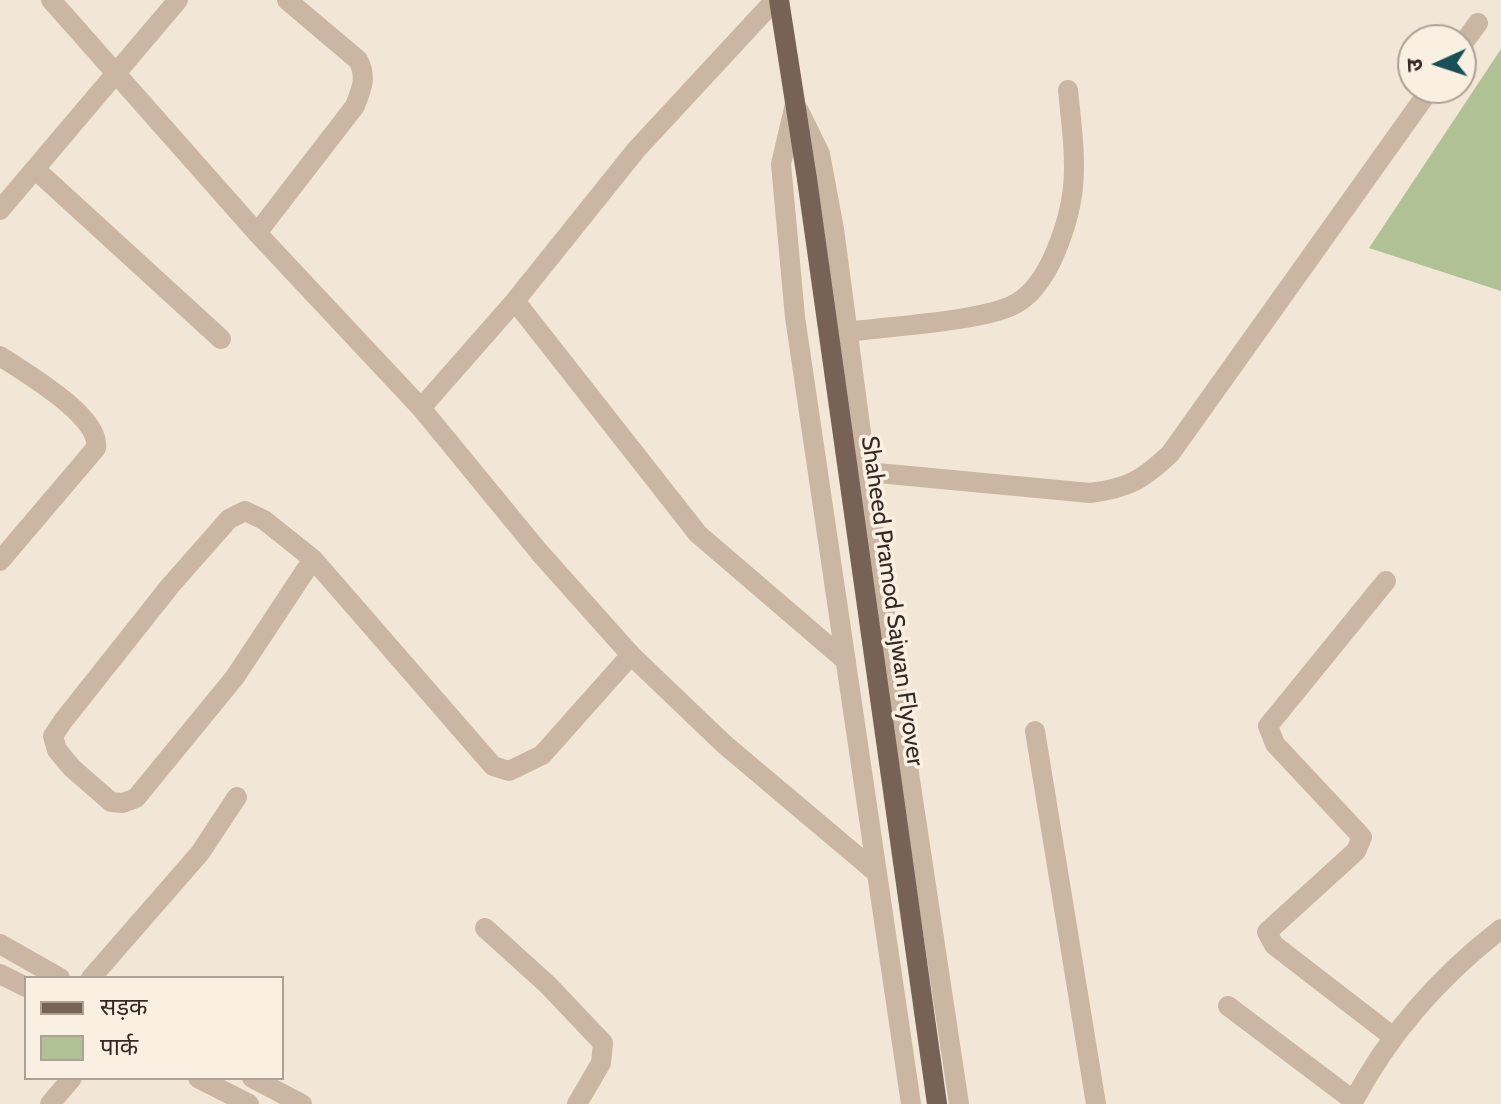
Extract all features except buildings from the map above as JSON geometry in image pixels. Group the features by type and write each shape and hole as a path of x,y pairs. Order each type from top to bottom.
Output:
{"main road":[{"name":"Shaheed Pramod Sajwan Flyover","path":"777,0 807,179 937,1104"}],"street":[{"path":"51,0 257,233 421,408 540,553 631,655 724,744 877,873"},
{"path":"0,210 178,0"},
{"path":"257,233 355,106 363,85 364,71 358,60 287,0"},
{"path":"421,408 515,301 636,150 777,0"},
{"path":"848,332 998,311 1030,294 1044,277 1065,233 1073,201 1076,173 1068,90"},
{"path":"795,104 820,154 959,1104"},
{"path":"795,104 781,164 795,317 911,1104"},
{"path":"867,472 1090,493 1120,489 1144,479 1170,454 1420,104"},
{"path":"35,169 221,339"},
{"path":"515,301 698,534 846,661"},
{"path":"0,356 88,420 97,440 96,448 0,561"},
{"path":"313,559 235,677 136,798 123,803 111,802 57,750 53,736 63,721 170,586 229,519 245,511 264,520 313,559 493,766 509,771 542,755 631,655"},
{"path":"1386,581 1268,726 1275,744 1362,837 1356,851 1267,932 1274,945 1392,1036"},
{"path":"1035,731 1096,1104"},
{"path":"93,976 200,853 237,797"},
{"path":"485,928 548,985 603,1043 601,1063 577,1104"},
{"path":"1228,1006 1353,1102 1392,1036 1467,955 1501,929"},
{"path":"0,944 56,976"},
{"path":"0,974 24,986"},
{"path":"50,1104 70,1080"},
{"path":"202,1080 249,1104"},
{"path":"256,1080 302,1104"}],"green space":[{"path":"1501,49 1501,291 1369,248 1465,104 1477,104 1477,85"}]}
